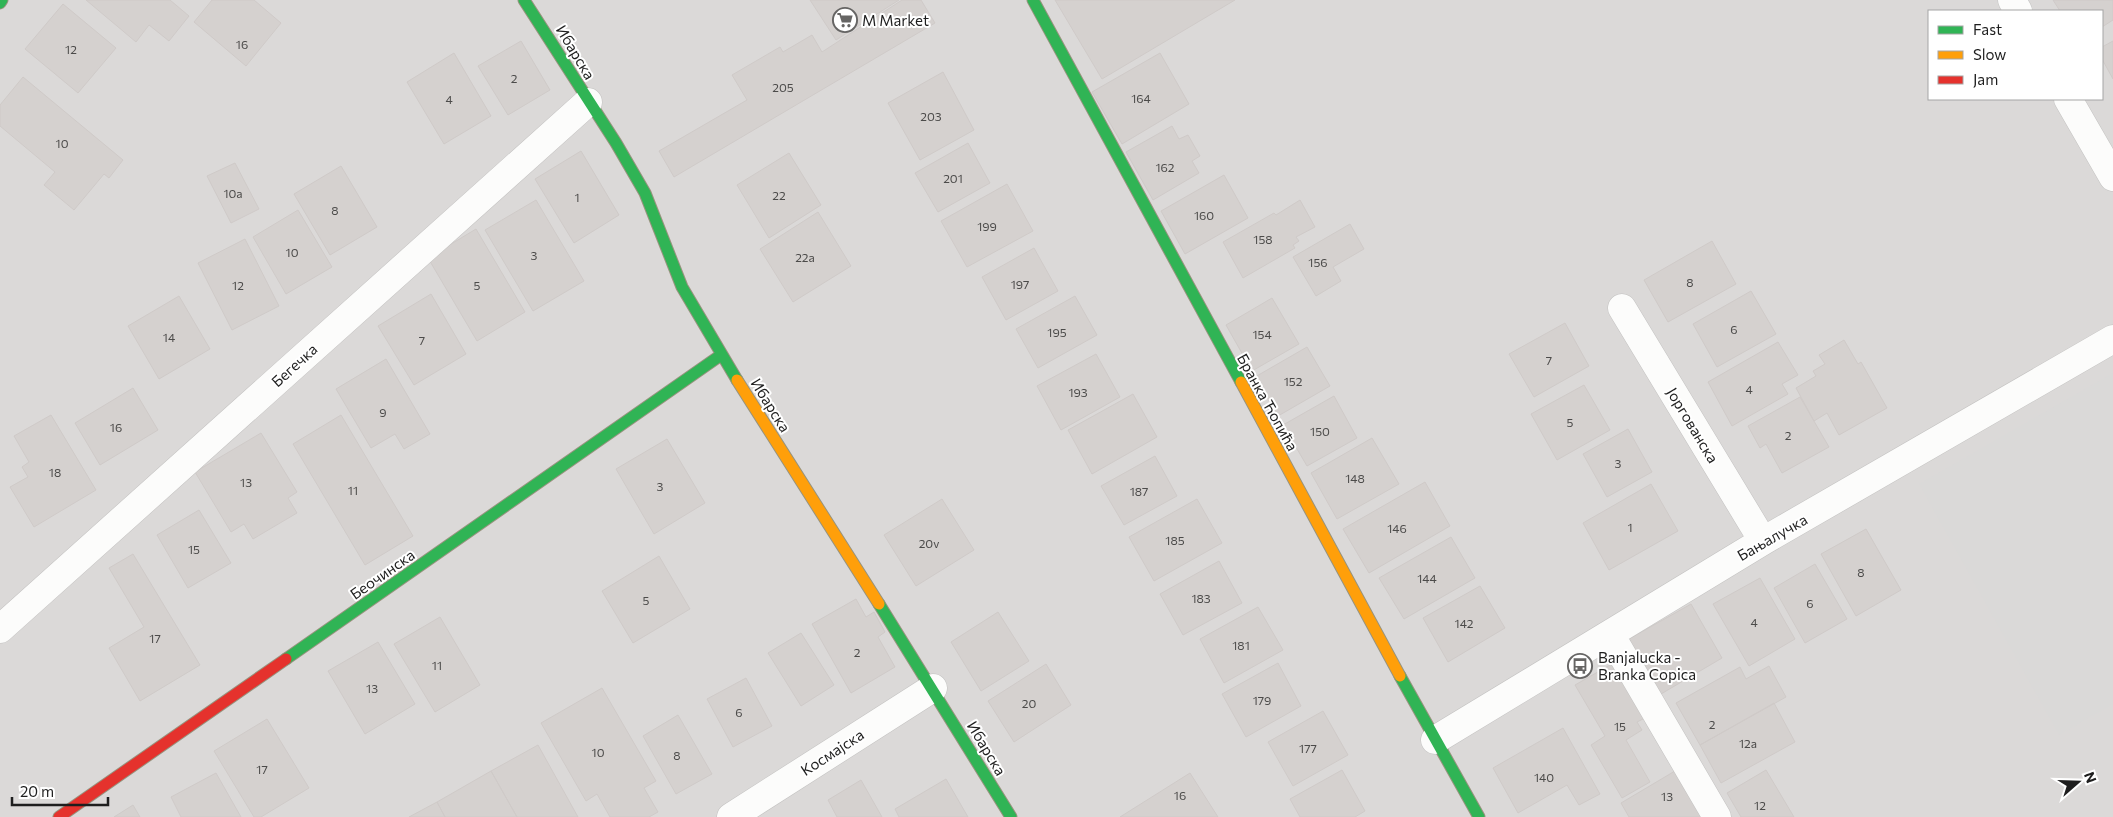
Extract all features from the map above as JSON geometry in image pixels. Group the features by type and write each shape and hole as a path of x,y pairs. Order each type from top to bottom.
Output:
{"street":[{"name":"Ибарска","path":"524,0 616,143 645,193 682,286 721,355 933,688 1012,817"},
{"name":"Бранка Ћопића","path":"1033,0 1435,740 1479,817"},
{"path":"2069,100 2113,177"},
{"name":"Бегечка","path":"0,629 588,102"},
{"name":"Јоргованска","path":"1622,308 1764,542"},
{"name":"Бањалучка","path":"1435,740 1764,542 2113,339"},
{"name":"Беочинска","path":"59,817 721,355"},
{"path":"1610,634 1717,817"},
{"name":"Космајска","path":"731,817 933,688"}],"shaded area":[{"path":"0,0 2113,0 2113,817 0,817"},
{"path":"2113,373 2113,704 2059,735 1919,484"}],"building":[{"path":"86,0 170,0 189,16 169,41 149,25 136,42"},
{"path":"212,0 254,0 281,23 246,66 194,22"},
{"name":"M Market","path":"810,0 899,0 836,40"},
{"path":"902,0 921,0 935,23 674,177 659,151 747,100 732,75 780,47 783,52 812,35 822,52"},
{"path":"1055,0 1235,0 1102,79"},
{"path":"2053,0 2113,0 2113,20 2103,26 2103,10 2059,10"},
{"path":"63,4 116,48 78,93 25,49"},
{"path":"521,41 550,90 508,115 478,66"},
{"path":"2113,41 2113,79 2103,61 2103,46"},
{"path":"454,53 491,116 444,144 407,82"},
{"path":"1160,53 1189,104 1122,144 1092,92"},
{"path":"943,72 974,130 920,160 888,103"},
{"path":"23,77 123,160 109,178 104,174 74,210 44,185 55,172 0,126 0,105"},
{"path":"1172,126 1179,139 1188,135 1200,156 1192,161 1199,173 1153,200 1126,152"},
{"path":"968,143 990,183 938,212 915,173"},
{"path":"581,151 619,215 574,243 535,179"},
{"path":"789,153 821,205 769,238 737,185"},
{"path":"235,163 259,209 231,223 207,176"},
{"path":"341,166 377,227 330,255 294,194"},
{"path":"1224,175 1248,218 1185,254 1161,211"},
{"path":"1007,184 1033,231 967,267 941,221"},
{"path":"536,200 584,281 533,311 485,230"},
{"path":"1300,200 1315,227 1296,237 1299,241 1293,245 1295,248 1243,278 1223,242 1274,213 1276,215"},
{"path":"298,210 332,267 286,294 253,237"},
{"path":"818,212 851,266 793,302 760,249"},
{"path":"1350,224 1364,249 1333,267 1341,281 1316,296 1293,257"},
{"path":"476,229 525,312 477,341 428,258"},
{"path":"245,239 279,306 232,330 198,263"},
{"path":"1712,241 1736,284 1668,322 1644,280"},
{"path":"1034,248 1058,291 1006,320 982,277"},
{"path":"1751,291 1776,334 1717,367 1693,324"},
{"path":"431,294 466,354 414,385 378,326"},
{"path":"179,296 210,349 159,379 128,326"},
{"path":"1075,296 1097,335 1038,368 1016,329"},
{"path":"1272,298 1299,344 1252,371 1226,325"},
{"path":"1565,323 1589,366 1534,397 1509,354"},
{"path":"1844,340 1858,364 1861,362 1887,408 1839,435 1827,413 1814,421 1796,388 1816,376 1813,371 1825,364 1819,355"},
{"path":"1778,342 1798,375 1782,384 1788,394 1732,426 1708,382"},
{"path":"1307,347 1330,386 1278,416 1255,377"},
{"path":"1096,354 1120,397 1061,430 1037,386"},
{"path":"386,359 430,434 404,449 395,434 371,448 336,389"},
{"path":"1584,385 1610,430 1557,460 1531,414"},
{"path":"133,388 158,430 100,465 75,423"},
{"path":"1133,394 1157,437 1092,474 1068,430"},
{"path":"1334,396 1357,438 1307,466 1283,425"},
{"path":"1800,397 1829,447 1782,473 1766,444 1760,448 1748,426"},
{"path":"51,415 96,490 34,527 10,487 28,477 22,467 29,462 14,436"},
{"path":"341,415 413,536 365,565 293,444"},
{"path":"1628,429 1652,472 1607,497 1583,454"},
{"path":"261,433 297,492 288,498 297,513 253,539 244,524 231,532 195,472"},
{"path":"1372,438 1399,484 1337,519 1311,473"},
{"path":"667,439 705,503 654,534 616,469"},
{"path":"1155,456 1177,496 1124,525 1101,486"},
{"path":"1425,482 1450,526 1369,573 1343,529"},
{"path":"1651,484 1678,531 1609,570 1583,523"},
{"path":"942,499 974,550 916,586 884,535"},
{"path":"1197,499 1222,543 1154,581 1129,537"},
{"path":"199,510 231,563 188,588 157,535"},
{"path":"1866,529 1901,590 1856,616 1821,554"},
{"path":"1451,537 1475,578 1404,619 1379,578"},
{"path":"133,554 200,665 140,701 109,648 144,627 109,568"},
{"path":"659,556 690,609 633,643 602,591"},
{"path":"1219,561 1242,603 1183,635 1160,594"},
{"path":"1815,564 1847,619 1805,643 1774,588"},
{"path":"1760,578 1795,639 1749,666 1713,604"},
{"path":"1480,586 1505,628 1448,662 1423,618"},
{"path":"856,599 866,617 874,612 885,632 878,637 895,667 851,693 812,624"},
{"path":"1691,604 1722,658 1661,694 1629,639"},
{"path":"1258,607 1283,650 1224,683 1200,639"},
{"path":"998,612 1029,661 981,691 951,642"},
{"path":"440,617 480,685 435,712 394,644"},
{"path":"801,633 834,685 801,706 768,653"},
{"path":"378,642 415,704 365,734 328,671"},
{"path":"1617,661 1649,716 1637,722 1642,730 1626,740 1650,782 1622,798 1591,745 1605,736 1575,685"},
{"path":"1278,663 1301,706 1246,737 1222,694"},
{"path":"1046,664 1071,705 1014,742 988,701"},
{"path":"1769,666 1786,697 1700,745 1676,703 1740,667 1746,679"},
{"path":"746,678 772,726 733,747 707,699"},
{"path":"602,688 656,781 644,788 658,812 649,817 610,817 597,794 586,801 541,723"},
{"path":"1774,703 1795,742 1721,783 1700,745"},
{"path":"1323,711 1348,755 1293,786 1268,742"},
{"path":"678,715 712,774 676,794 643,736"},
{"path":"267,719 309,788 261,817 254,817 214,751"},
{"path":"1563,728 1600,794 1579,805 1567,785 1518,813 1493,768"},
{"path":"538,745 578,817 517,817 491,771"},
{"path":"1680,768 1713,817 1629,817 1621,803"},
{"path":"1342,770 1365,811 1355,817 1300,817 1290,799"},
{"path":"1766,770 1794,817 1741,817 1727,793"},
{"path":"491,771 517,817 445,817 437,802"},
{"path":"216,773 241,817 181,817 171,797"},
{"path":"1190,773 1218,817 1120,817"},
{"path":"946,779 968,817 899,817 895,809"},
{"path":"861,780 882,817 837,817 828,800"},
{"path":"437,802 445,817 409,817"},
{"path":"133,805 140,817 114,817"}],"traffic: fast":[{"path":"524,0 616,143 645,193 682,287 737,380"},
{"path":"1033,0 1241,382"},
{"path":"286,659 721,355"},
{"path":"879,604 1011,817"},
{"path":"1400,676 1479,817"}],"traffic: slow":[{"path":"737,380 879,604"},
{"path":"1241,382 1400,676"}],"traffic: jam":[{"path":"59,817 286,659"}],"place":[{"name":"M Market","path":"845,20"},
{"name":"Banjalucka - Branka Copica","path":"1580,666"}]}
